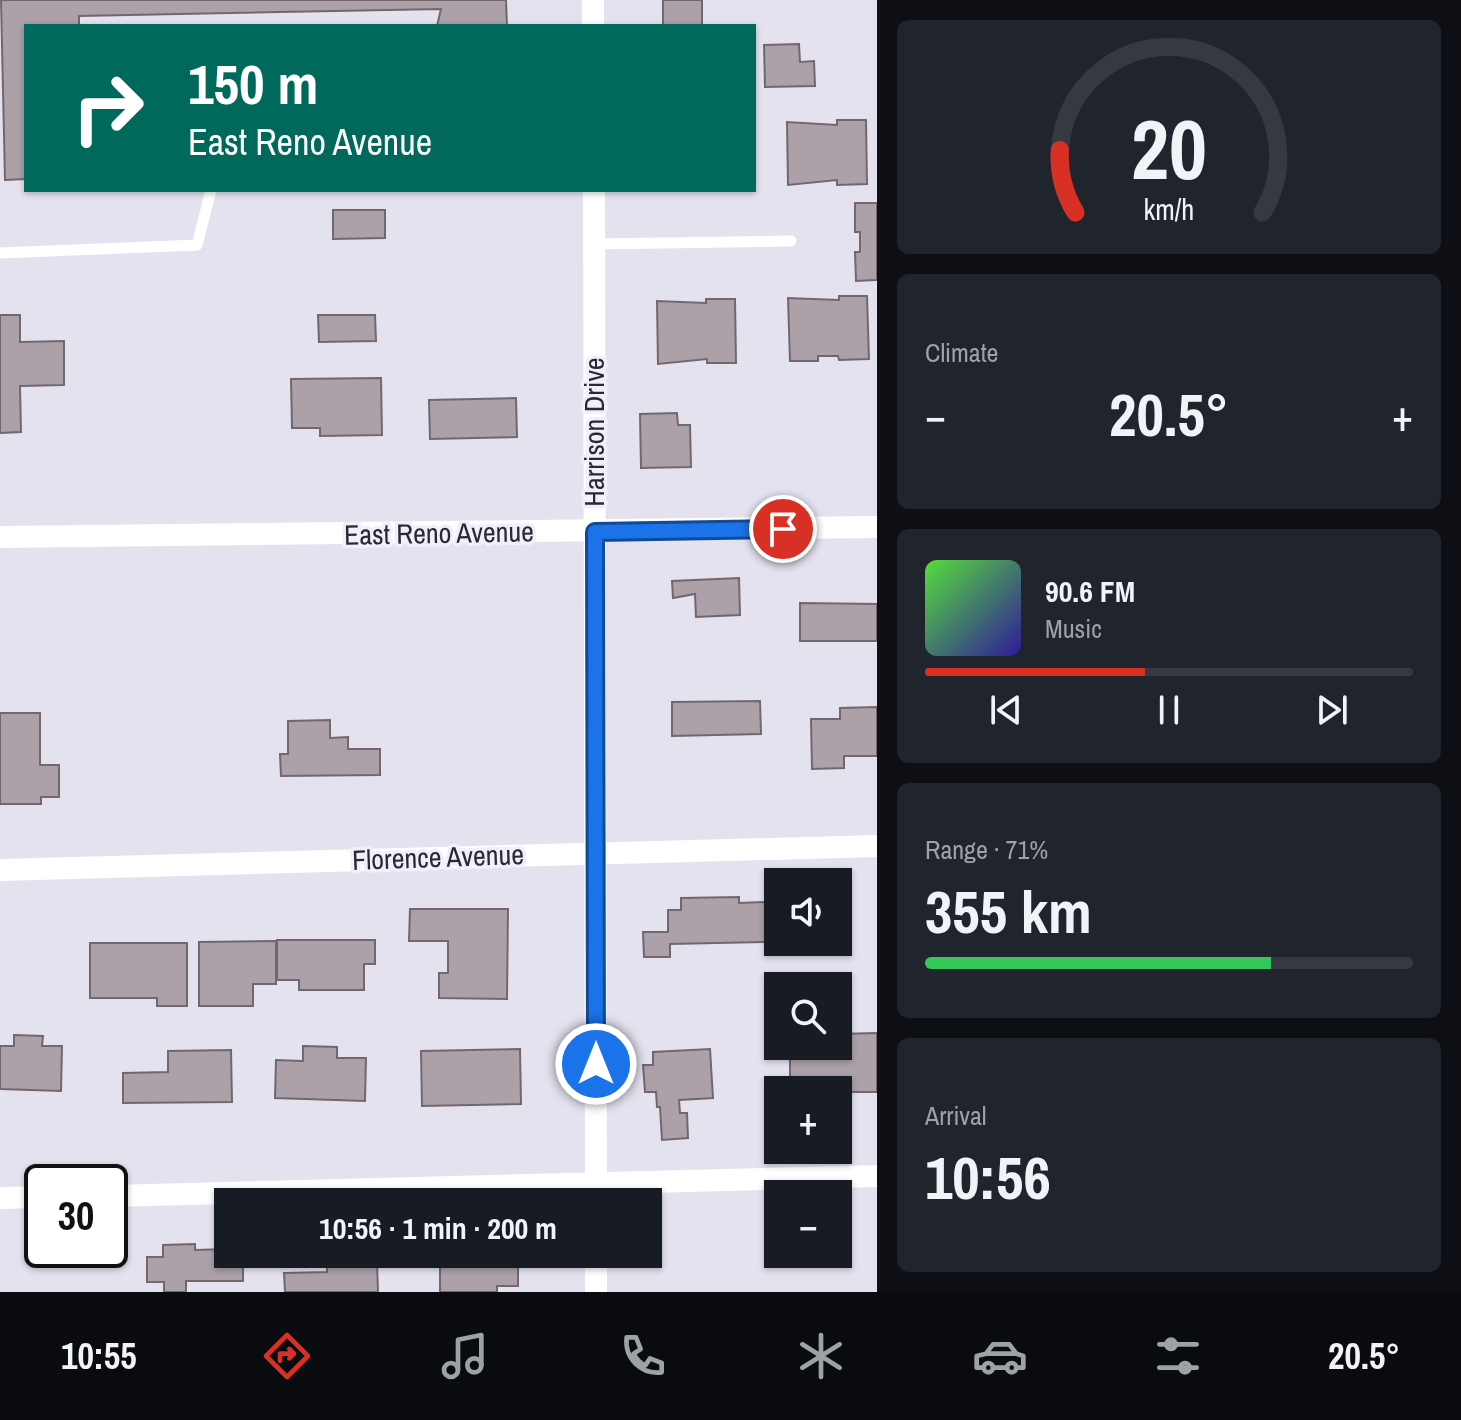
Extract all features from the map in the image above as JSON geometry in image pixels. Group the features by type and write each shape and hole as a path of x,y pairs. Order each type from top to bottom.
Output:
{"street":[{"path":"593,0 593,24"},
{"name":"Harrison Drive","path":"594,192 596,1188"},
{"name":"East Reno Avenue","path":"0,537 877,527"},
{"name":"Florence Avenue","path":"0,870 877,846"},
{"path":"662,1189 877,1176"},
{"path":"128,1196 214,1195"},
{"path":"0,1198 24,1197"},
{"path":"596,1268 596,1292"}],"lane":[{"path":"0,253 197,245 210,192"},
{"path":"594,244 791,241"}],"building":[{"path":"1,0 506,0 507,24 437,24 441,9 79,16 79,24 24,24 24,179 5,180"},
{"path":"663,0 702,0 702,24 663,24"},
{"path":"799,44 800,62 814,61 815,86 765,87 764,45"},
{"path":"837,120 866,120 867,184 837,185 837,180 788,185 787,122 837,125"},
{"path":"855,203 877,203 877,280 856,281 855,252 860,252 860,232 855,232"},
{"path":"333,210 385,210 385,238 333,239"},
{"path":"839,296 867,296 869,359 839,360 838,356 818,356 818,361 790,361 788,298 839,300"},
{"path":"706,299 735,299 736,363 707,363 707,359 658,364 657,301 706,303"},
{"path":"0,315 20,315 20,342 64,341 64,385 20,386 21,432 0,433"},
{"path":"318,315 375,315 376,341 319,342"},
{"path":"381,378 382,435 320,436 320,428 292,428 291,379"},
{"path":"516,398 517,437 430,439 429,400"},
{"path":"677,413 678,425 690,425 691,467 641,468 640,414"},
{"path":"739,578 740,615 696,617 695,594 673,598 672,581"},
{"path":"800,603 877,604 877,641 800,641"},
{"path":"760,701 761,734 672,736 672,702"},
{"path":"877,707 877,756 844,756 844,768 812,769 811,719 840,719 840,708"},
{"path":"0,713 40,713 40,765 59,765 59,797 41,797 41,804 0,804"},
{"path":"330,720 330,738 348,737 348,749 380,749 380,775 281,776 280,754 288,754 288,721"},
{"path":"739,897 739,903 764,902 764,942 670,944 670,957 644,957 643,932 668,932 668,910 681,910 681,898"},
{"path":"410,909 508,909 507,999 439,998 439,973 448,973 448,941 409,941"},
{"path":"277,940 375,940 375,964 364,964 364,990 299,990 299,980 277,980"},
{"path":"276,941 276,984 253,984 253,1006 199,1006 199,942"},
{"path":"90,943 187,943 187,1006 157,1006 157,998 90,998"},
{"path":"877,1033 877,1092 852,1092 852,1076 790,1076 790,1060 852,1060 852,1034"},
{"path":"14,1035 43,1036 42,1046 62,1046 61,1091 0,1089 0,1046 14,1046"},
{"path":"303,1046 337,1047 337,1058 366,1058 365,1101 275,1098 276,1060 303,1061"},
{"path":"520,1049 521,1104 422,1106 421,1051"},
{"path":"710,1049 713,1098 679,1100 680,1113 687,1113 688,1138 662,1140 660,1107 657,1107 656,1092 645,1092 643,1065 653,1065 653,1052"},
{"path":"231,1050 232,1102 123,1103 123,1073 168,1072 168,1051"},
{"path":"195,1244 195,1250 214,1249 214,1268 243,1268 243,1281 186,1281 186,1292 164,1292 164,1282 147,1282 147,1257 163,1257 163,1245"},
{"path":"327,1268 377,1268 378,1292 285,1292 284,1273 327,1272"},
{"path":"440,1268 518,1268 518,1286 497,1286 497,1292 440,1292"}],"route":[{"path":"596,1064 595,532 783,529"}]}
